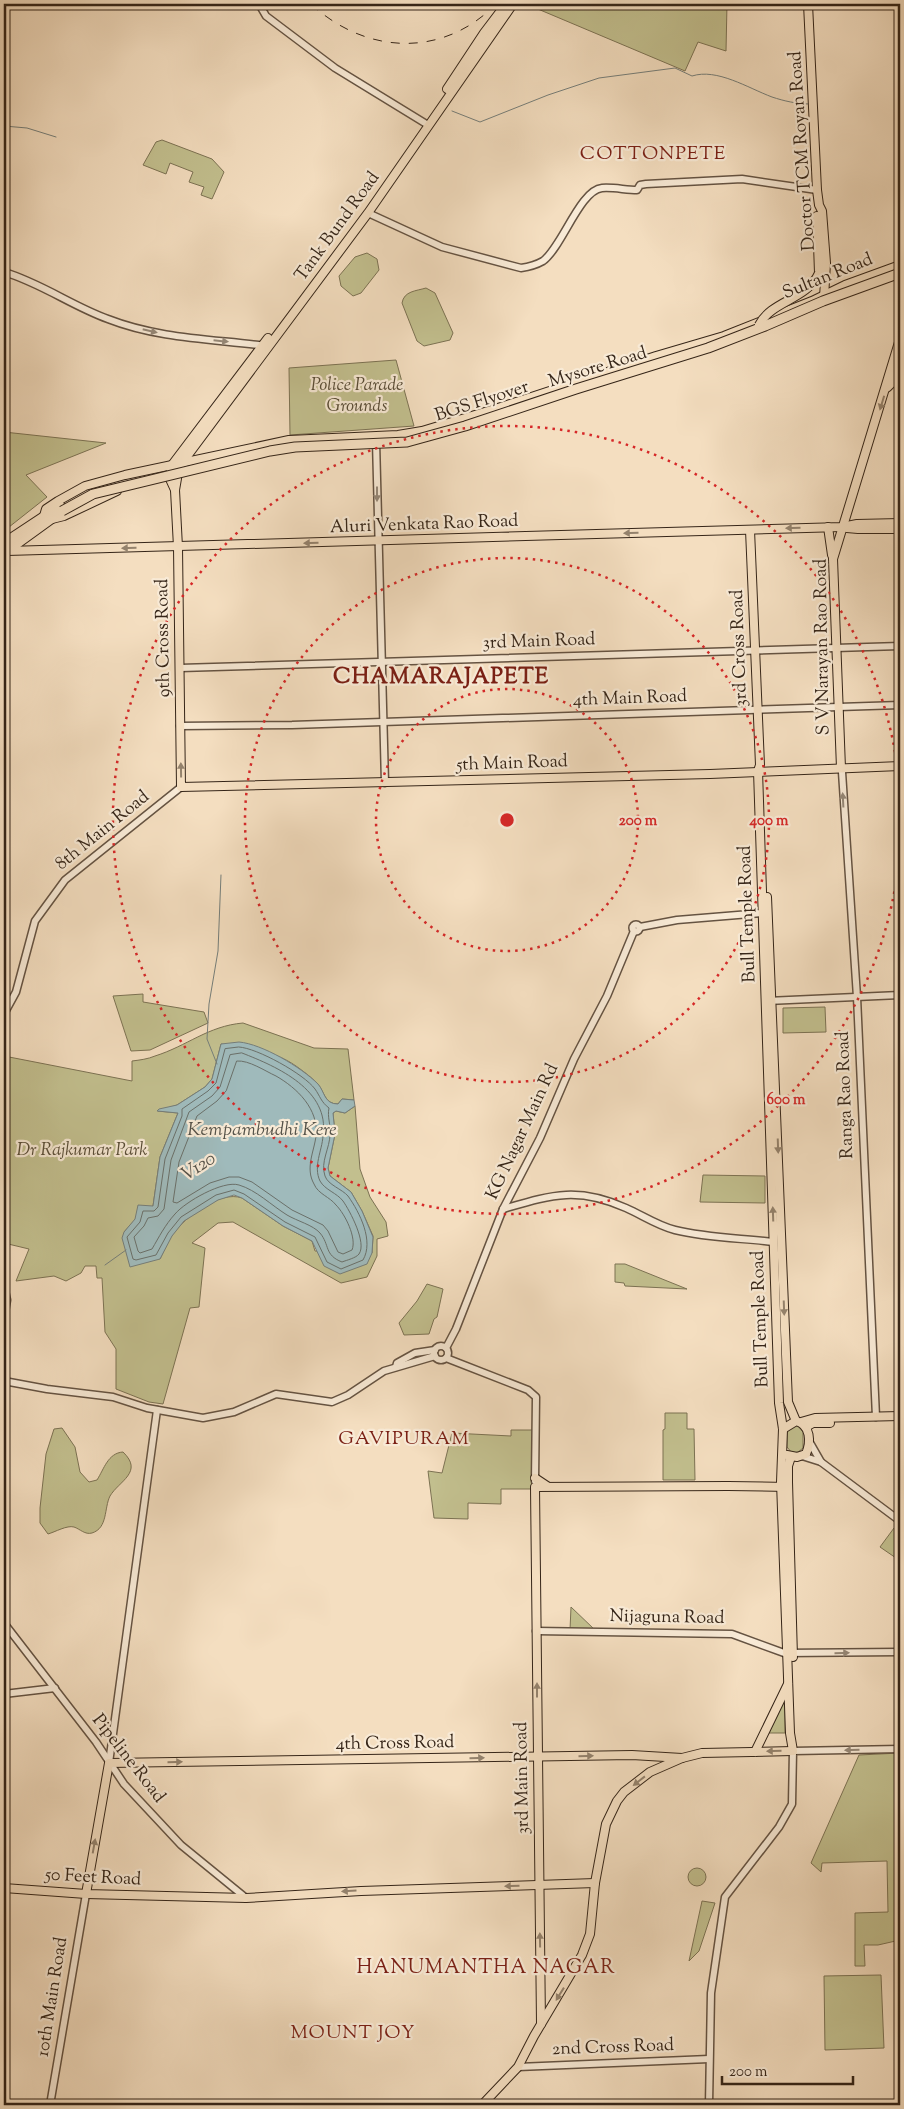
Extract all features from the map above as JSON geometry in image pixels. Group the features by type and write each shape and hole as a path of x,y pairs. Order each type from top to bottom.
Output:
{"highway":[{"path":"5,549 61,508 91,492 271,447 414,437 448,428 578,384 710,344 900,266"},
{"name":"BGS Flyover","path":"61,508 92,494 270,451 418,440 576,388 708,348 823,301 900,273"},
{"path":"887,387 891,383 899,364"}],"main road":[{"path":"174,478 172,465 266,346 322,269 426,124 484,33 506,4"},
{"name":"Tank Bund Road","path":"181,463 190,457 266,346 368,213 426,124 513,4"},
{"name":"Doctor TCM Royan Road","path":"808,4 818,208 822,211 826,263 824,299"},
{"path":"759,325 764,316 810,287 816,280 819,265 818,208"},
{"name":"Sultan Road","path":"768,319 824,299 855,281 900,266"},
{"name":"Mysore Road","path":"47,518 64,516 119,490 280,452 404,445 426,441 547,400 651,369 734,341 824,299 900,273"},
{"name":"Mysore Road","path":"190,457 289,440 398,435 422,430 498,408 724,336 768,319"},
{"name":"S V Narayan Rao Road","path":"841,770 833,559 887,387 900,339"},
{"path":"47,518 46,509 85,486 181,463"},
{"path":"174,478 181,463"},
{"name":"9th Cross Road","path":"174,478 178,547 181,787"},
{"name":"Aluri Venkata Rao Road","path":"842,527 857,524 900,523"},
{"path":"828,527 833,559"},
{"name":"Aluri Venkata Rao Road","path":"5,549 178,547 828,527 858,530 900,529"},
{"name":"3rd Cross Road","path":"750,530 759,772"},
{"path":"841,770 900,766"},
{"path":"841,770 900,770"},
{"name":"5th Main Road","path":"181,787 841,770"},
{"name":"Bull Temple Road","path":"759,772 762,913 768,1000 779,1403 783,1429"},
{"name":"Bull Temple Road","path":"759,772 788,1402 801,1423"},
{"path":"792,1751 795,1742 782,1447 783,1429 813,1418 900,1416"},
{"path":"801,1423 900,1421"},
{"path":"782,1447 790,1457 802,1456 807,1451 809,1441 801,1423"},
{"path":"785,1485 790,1457"},
{"path":"535,1478 548,1486"},
{"path":"535,1487 785,1485"},
{"name":"3rd Main Road","path":"535,1487 541,2024"},
{"path":"790,1654 790,1743 792,1751"},
{"path":"755,1752 789,1682"},
{"path":"482,2105 518,2067 582,1955 590,1934 595,1883 606,1824 617,1801 624,1792 650,1772 682,1758 702,1752 792,1751"},
{"name":"4th Cross Road","path":"109,1763 632,1755 682,1758"},
{"path":"86,1894 109,1763"},
{"name":"50 Feet Road","path":"4,1888 180,1898 246,1898 361,1891 595,1883"}],"street":[{"path":"259,4 266,16 335,68 426,124"},
{"path":"368,213 442,247 521,268 543,261 589,196 602,188 637,190 640,185 646,184 742,178 817,190"},
{"path":"4,272 30,281 108,320 153,332 266,346"},
{"path":"376,436 385,783"},
{"name":"3rd Main Road","path":"180,668 900,646"},
{"name":"4th Main Road","path":"180,726 383,722 900,705"},
{"name":"Ranga Rao Road","path":"841,770 857,997 876,1417"},
{"name":"8th Main Road","path":"4,1014 16,992 35,921 65,880 181,787"},
{"name":"KG Nagar Main Rd","path":"446,1348 456,1329 503,1209 540,1138 574,1059 607,996 637,929 677,920 762,913"},
{"path":"768,1000 900,995"},
{"path":"503,1209 560,1194 578,1194 624,1207 673,1230 774,1242"},
{"path":"4,1286 7,1300 4,1318"},
{"path":"435,1353 440,1346 446,1348 448,1355 446,1358"},
{"path":"4,1381 47,1389 113,1397 157,1410 204,1418 234,1412 276,1394 332,1402 348,1395 384,1372 396,1367 397,1363 416,1353 435,1353"},
{"path":"435,1353 440,1360 446,1358 528,1390 536,1397 535,1487"},
{"path":"109,1763 157,1410"},
{"path":"809,1441 821,1462"},
{"path":"802,1456 821,1462 900,1520"},
{"name":"Pipeline Road","path":"4,1623 96,1742 124,1784 181,1845 246,1898"},
{"name":"Nijaguna Road","path":"536,1631 732,1634 790,1654 900,1652"},
{"path":"4,1694 54,1688"},
{"path":"709,2105 711,1993 725,1896 779,1827 792,1804 792,1751 900,1749"},
{"name":"10th Main Road","path":"50,2105 86,1894"},
{"name":"2nd Cross Road","path":"518,2067 709,2059"}],"green space":[{"path":"526,4 727,4 726,51 698,42 685,71"},
{"path":"162,140 212,159 224,172 212,199 201,195 204,187 189,182 193,172 170,163 166,174 143,165 156,142"},
{"path":"367,253 377,259 379,270 361,293 353,296 341,286 339,276 355,257"},
{"path":"426,288 435,293 453,333 450,340 424,346 417,341 402,303 408,294"},
{"name":"Police Parade Grounds","path":"396,360 414,426 290,435 289,368"},
{"path":"4,432 106,443 26,475 47,497 4,531"},
{"path":"143,994 143,1002 204,1012 208,1023 150,1050 131,1051 113,996"},
{"path":"825,1007 826,1032 783,1033 783,1008"},
{"name":"Dr Rajkumar Park","path":"243,1023 314,1048 348,1049 354,1100 342,1099 338,1104 330,1102 315,1081 278,1056 260,1050 221,1044 212,1079 205,1087 177,1105 158,1111 178,1113 160,1157 153,1206 135,1220 124,1232 160,1259 170,1238 185,1220 214,1201 233,1197 242,1198 283,1226 312,1241 315,1251 372,1253 373,1236 362,1211 351,1192 330,1176 328,1168 335,1134 333,1113 336,1111 345,1113 355,1106 360,1169 370,1197 386,1222 388,1236 377,1239 377,1256 367,1277 341,1283 233,1222 218,1223 192,1243 205,1248 199,1307 190,1308 163,1404 149,1402 116,1389 116,1349 105,1332 102,1278 97,1278 96,1266 85,1266 81,1273 66,1281 54,1276 16,1281 29,1249 4,1243 4,1056 132,1081 132,1061 150,1058 167,1052 219,1028"},
{"path":"703,1175 765,1176 765,1203 700,1202"},
{"path":"615,1264 625,1264 687,1289 625,1286 624,1283 615,1282"},
{"path":"427,1284 443,1289 437,1317 434,1319 429,1334 404,1335 399,1323 417,1301"},
{"path":"665,1413 687,1413 687,1429 694,1429 695,1480 663,1480"},
{"path":"793,1426 798,1426 803,1432 803,1448 797,1453 792,1453 787,1447 787,1432"},
{"path":"62,1428 75,1447 80,1472 89,1482 97,1480 110,1458 118,1453 123,1452 131,1465 128,1476 110,1496 101,1527 92,1533 85,1533 71,1527 48,1534 40,1523 46,1454 54,1429"},
{"path":"511,1430 534,1430 532,1489 501,1489 501,1504 468,1503 468,1519 434,1518 428,1471 442,1473 452,1433 511,1436"},
{"path":"894,1528 900,1532 900,1552 896,1558 880,1547"},
{"path":"571,1607 594,1629 570,1630"},
{"path":"785,1693 785,1733 769,1733"},
{"path":"900,1753 900,1940 878,1945 864,1945 865,1966 855,1966 855,1913 888,1912 887,1861 822,1863 821,1872 811,1863 859,1755"},
{"path":"697,1868 703,1871 706,1877 703,1883 697,1886 691,1883 688,1877 691,1871"},
{"path":"702,1901 715,1903 699,1951 689,1961"},
{"path":"881,1975 884,2048 825,2050 824,1976"}],"water":[{"name":"Kempambudhi Kere","path":"239,1042 259,1047 292,1064 318,1084 330,1102 338,1104 342,1099 354,1100 355,1106 345,1113 336,1111 333,1113 335,1134 328,1168 330,1176 351,1192 362,1211 373,1237 372,1253 367,1264 340,1274 324,1266 312,1241 283,1226 242,1198 234,1195 218,1200 184,1221 172,1236 160,1259 130,1267 122,1238 124,1232 135,1219 138,1205 153,1206 160,1157 178,1113 157,1111 177,1105 205,1087 212,1079 221,1044"}],"waterway":[{"path":"452,111 480,122 548,95 599,78 675,68 692,76 702,74 722,77 777,98 795,103 810,104"},
{"path":"4,126 27,128 56,137"},
{"path":"217,1064 207,1039 209,1004 218,951 221,875"},
{"name":"V120","path":"105,1265 126,1250"}],"railway":[{"path":"311,4 332,21 355,33 379,40 404,43 428,41 452,34 475,22 496,4"}],"district":[{"name":"COTTONPETE","path":"653,154"},
{"name":"CHAMARAJAPETE","path":"441,678"},
{"name":"GAVIPURAM","path":"404,1439"},
{"name":"HANUMANTHA NAGAR","path":"486,1968"},
{"name":"MOUNT JOY","path":"353,2033"}]}
